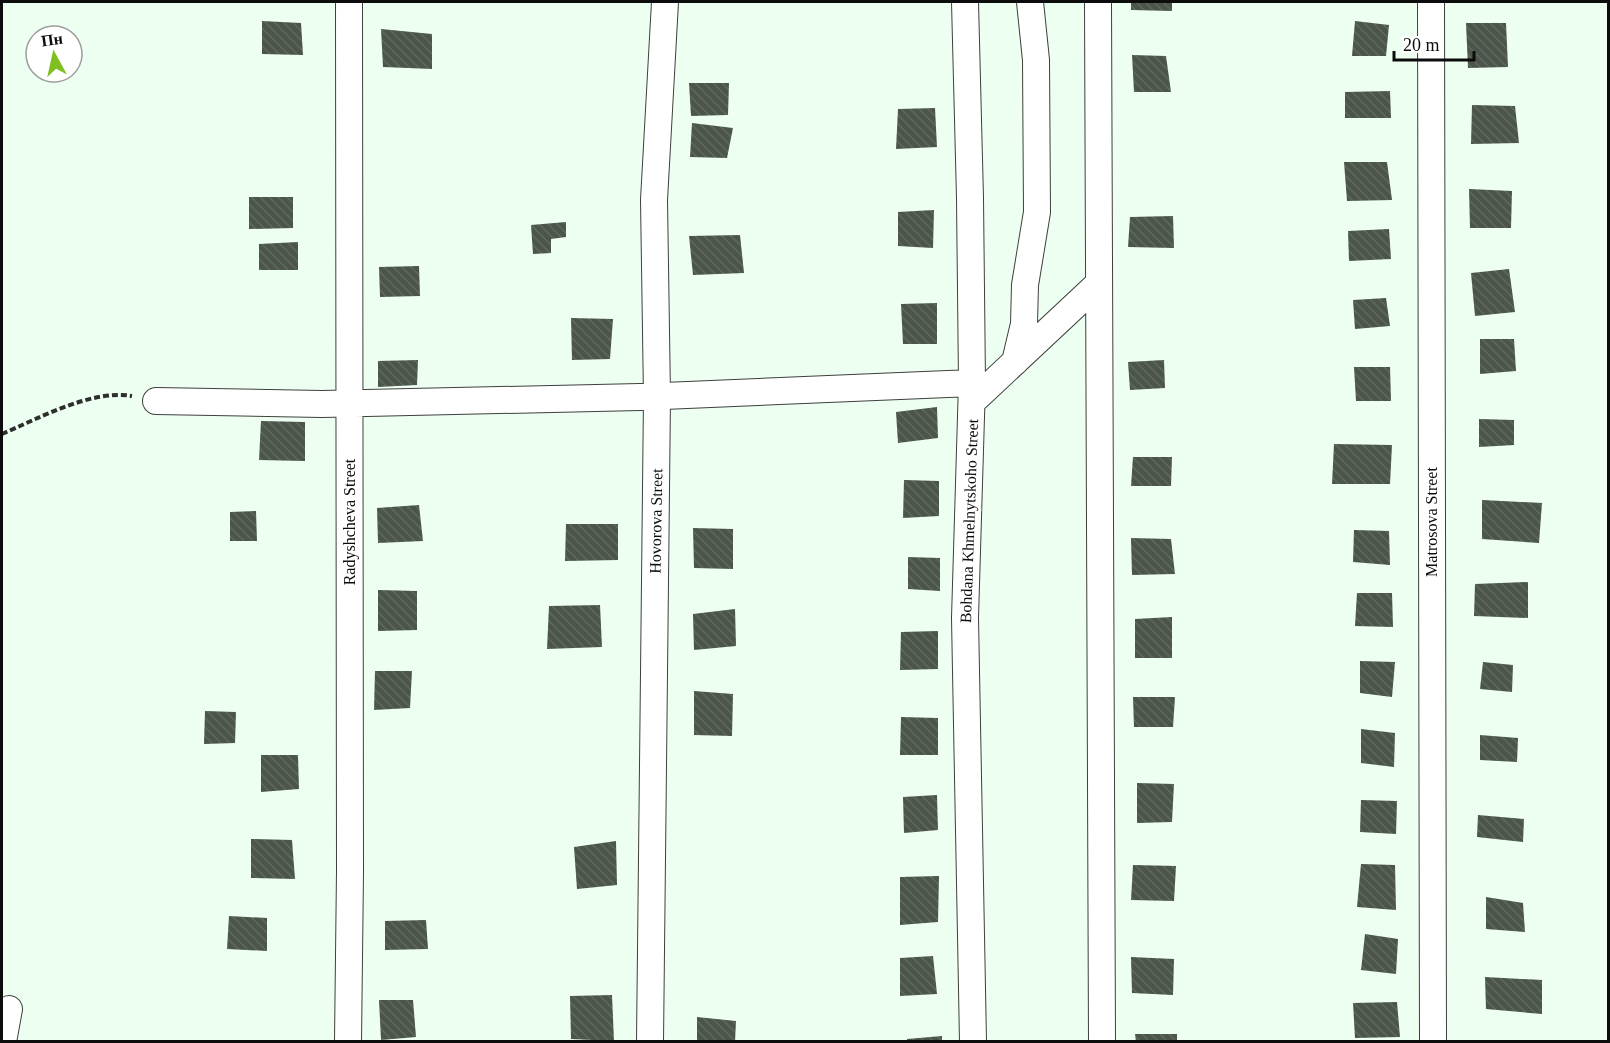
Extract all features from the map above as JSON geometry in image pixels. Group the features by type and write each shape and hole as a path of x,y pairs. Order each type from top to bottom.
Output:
{"street":[{"name":"Radyshcheva Street","path":"348,1041 350,883 349,2"},
{"name":"Hovorova Street","path":"650,1041 657,397 654,200 665,2"},
{"name":"Bohdana Khmelnytskoho Street","path":"965,2 972,392 965,618 973,1041"},
{"path":"1015,362 1024,324 1025,285 1037,212 1036,60 1030,2"},
{"path":"1098,2 1101,1041"},
{"name":"Matrosova Street","path":"1431,2 1433,1041"},
{"path":"156,401 349,403 972,392 1015,362 1098,284"},
{"path":"3,1041 9,1009"}],"path":[{"path":"2,434 49,413 91,399 123,394 156,401"}],"building":[{"path":"1131,2 1172,2 1172,11 1131,10"},
{"path":"262,21 301,23 303,55 262,54"},
{"path":"1355,21 1389,25 1386,56 1352,56"},
{"path":"1466,23 1506,23 1508,67 1468,68"},
{"path":"381,29 432,34 432,69 383,67"},
{"path":"1132,55 1166,56 1171,92 1134,92"},
{"path":"689,83 729,83 728,115 691,116"},
{"path":"1390,91 1391,118 1345,118 1345,92"},
{"path":"1472,105 1515,106 1519,143 1471,144"},
{"path":"935,108 937,147 896,149 898,109"},
{"path":"692,123 733,128 727,158 690,157"},
{"path":"1344,162 1387,162 1392,200 1347,201"},
{"path":"1469,189 1512,191 1511,228 1470,228"},
{"path":"249,197 293,197 293,228 249,229"},
{"path":"934,210 933,248 898,246 898,212"},
{"path":"1173,216 1174,248 1128,247 1130,217"},
{"path":"566,222 566,237 551,239 551,253 533,254 531,225"},
{"path":"1389,229 1391,259 1349,261 1348,231"},
{"path":"740,235 744,273 693,275 689,236"},
{"path":"298,242 298,270 259,270 259,244"},
{"path":"419,266 420,296 380,297 379,267"},
{"path":"1509,269 1515,312 1475,316 1471,273"},
{"path":"1386,298 1390,326 1355,329 1353,300"},
{"path":"937,303 937,344 903,344 901,304"},
{"path":"571,318 613,319 610,359 572,360"},
{"path":"1480,339 1514,339 1516,371 1480,374"},
{"path":"418,360 417,385 378,387 378,361"},
{"path":"1164,360 1165,388 1130,390 1128,362"},
{"path":"1354,367 1390,367 1391,401 1356,401"},
{"path":"937,407 938,438 898,443 896,412"},
{"path":"1479,419 1514,420 1514,445 1479,447"},
{"path":"261,421 305,422 305,461 259,460"},
{"path":"1334,444 1392,445 1390,484 1332,484"},
{"path":"1133,457 1172,457 1171,486 1131,486"},
{"path":"904,480 939,481 939,516 903,518"},
{"path":"1482,500 1542,503 1539,543 1482,539"},
{"path":"419,505 423,541 378,543 377,508"},
{"path":"256,511 257,541 230,541 230,512"},
{"path":"566,524 618,524 618,560 565,561"},
{"path":"693,528 733,529 733,569 694,568"},
{"path":"1354,530 1389,531 1390,565 1353,562"},
{"path":"1131,538 1171,539 1175,574 1132,575"},
{"path":"908,557 940,558 940,591 908,589"},
{"path":"1528,582 1528,618 1474,616 1475,584"},
{"path":"378,590 417,591 417,630 378,631"},
{"path":"1357,593 1392,593 1393,627 1355,626"},
{"path":"600,605 602,647 547,649 549,606"},
{"path":"735,609 736,646 694,650 693,614"},
{"path":"1172,617 1172,658 1135,658 1135,619"},
{"path":"938,631 938,669 900,670 901,632"},
{"path":"1360,661 1395,662 1392,697 1360,693"},
{"path":"1483,662 1513,665 1512,692 1480,689"},
{"path":"375,671 412,671 410,708 374,710"},
{"path":"694,691 733,694 732,736 694,735"},
{"path":"1133,697 1175,697 1173,727 1134,727"},
{"path":"205,711 236,712 235,743 204,744"},
{"path":"901,717 938,718 938,755 900,755"},
{"path":"1361,729 1395,733 1394,767 1361,763"},
{"path":"1480,735 1518,738 1517,762 1480,760"},
{"path":"261,755 298,755 299,789 261,792"},
{"path":"1137,783 1174,784 1172,822 1137,823"},
{"path":"937,795 938,830 904,833 903,797"},
{"path":"1361,800 1397,801 1396,834 1360,832"},
{"path":"1478,815 1524,819 1523,842 1477,837"},
{"path":"251,839 292,840 295,879 251,878"},
{"path":"616,841 617,885 577,889 574,847"},
{"path":"1361,864 1395,865 1396,910 1357,907"},
{"path":"1133,865 1176,866 1174,901 1131,900"},
{"path":"939,876 938,922 900,925 900,877"},
{"path":"1486,897 1523,903 1525,932 1486,929"},
{"path":"229,916 267,918 267,951 227,949"},
{"path":"426,920 428,949 385,950 385,921"},
{"path":"1365,934 1398,939 1396,974 1361,970"},
{"path":"933,956 937,994 900,996 900,958"},
{"path":"1131,957 1174,959 1173,995 1132,993"},
{"path":"1485,977 1542,980 1542,1014 1486,1009"},
{"path":"612,995 614,1041 571,1039 570,996"},
{"path":"379,1000 413,1000 416,1037 381,1040"},
{"path":"1397,1002 1400,1037 1355,1038 1353,1003"},
{"path":"697,1017 736,1021 735,1042 697,1042"},
{"path":"1135,1034 1177,1034 1177,1042 1136,1042"},
{"path":"942,1036 942,1042 907,1042 907,1039"}]}
